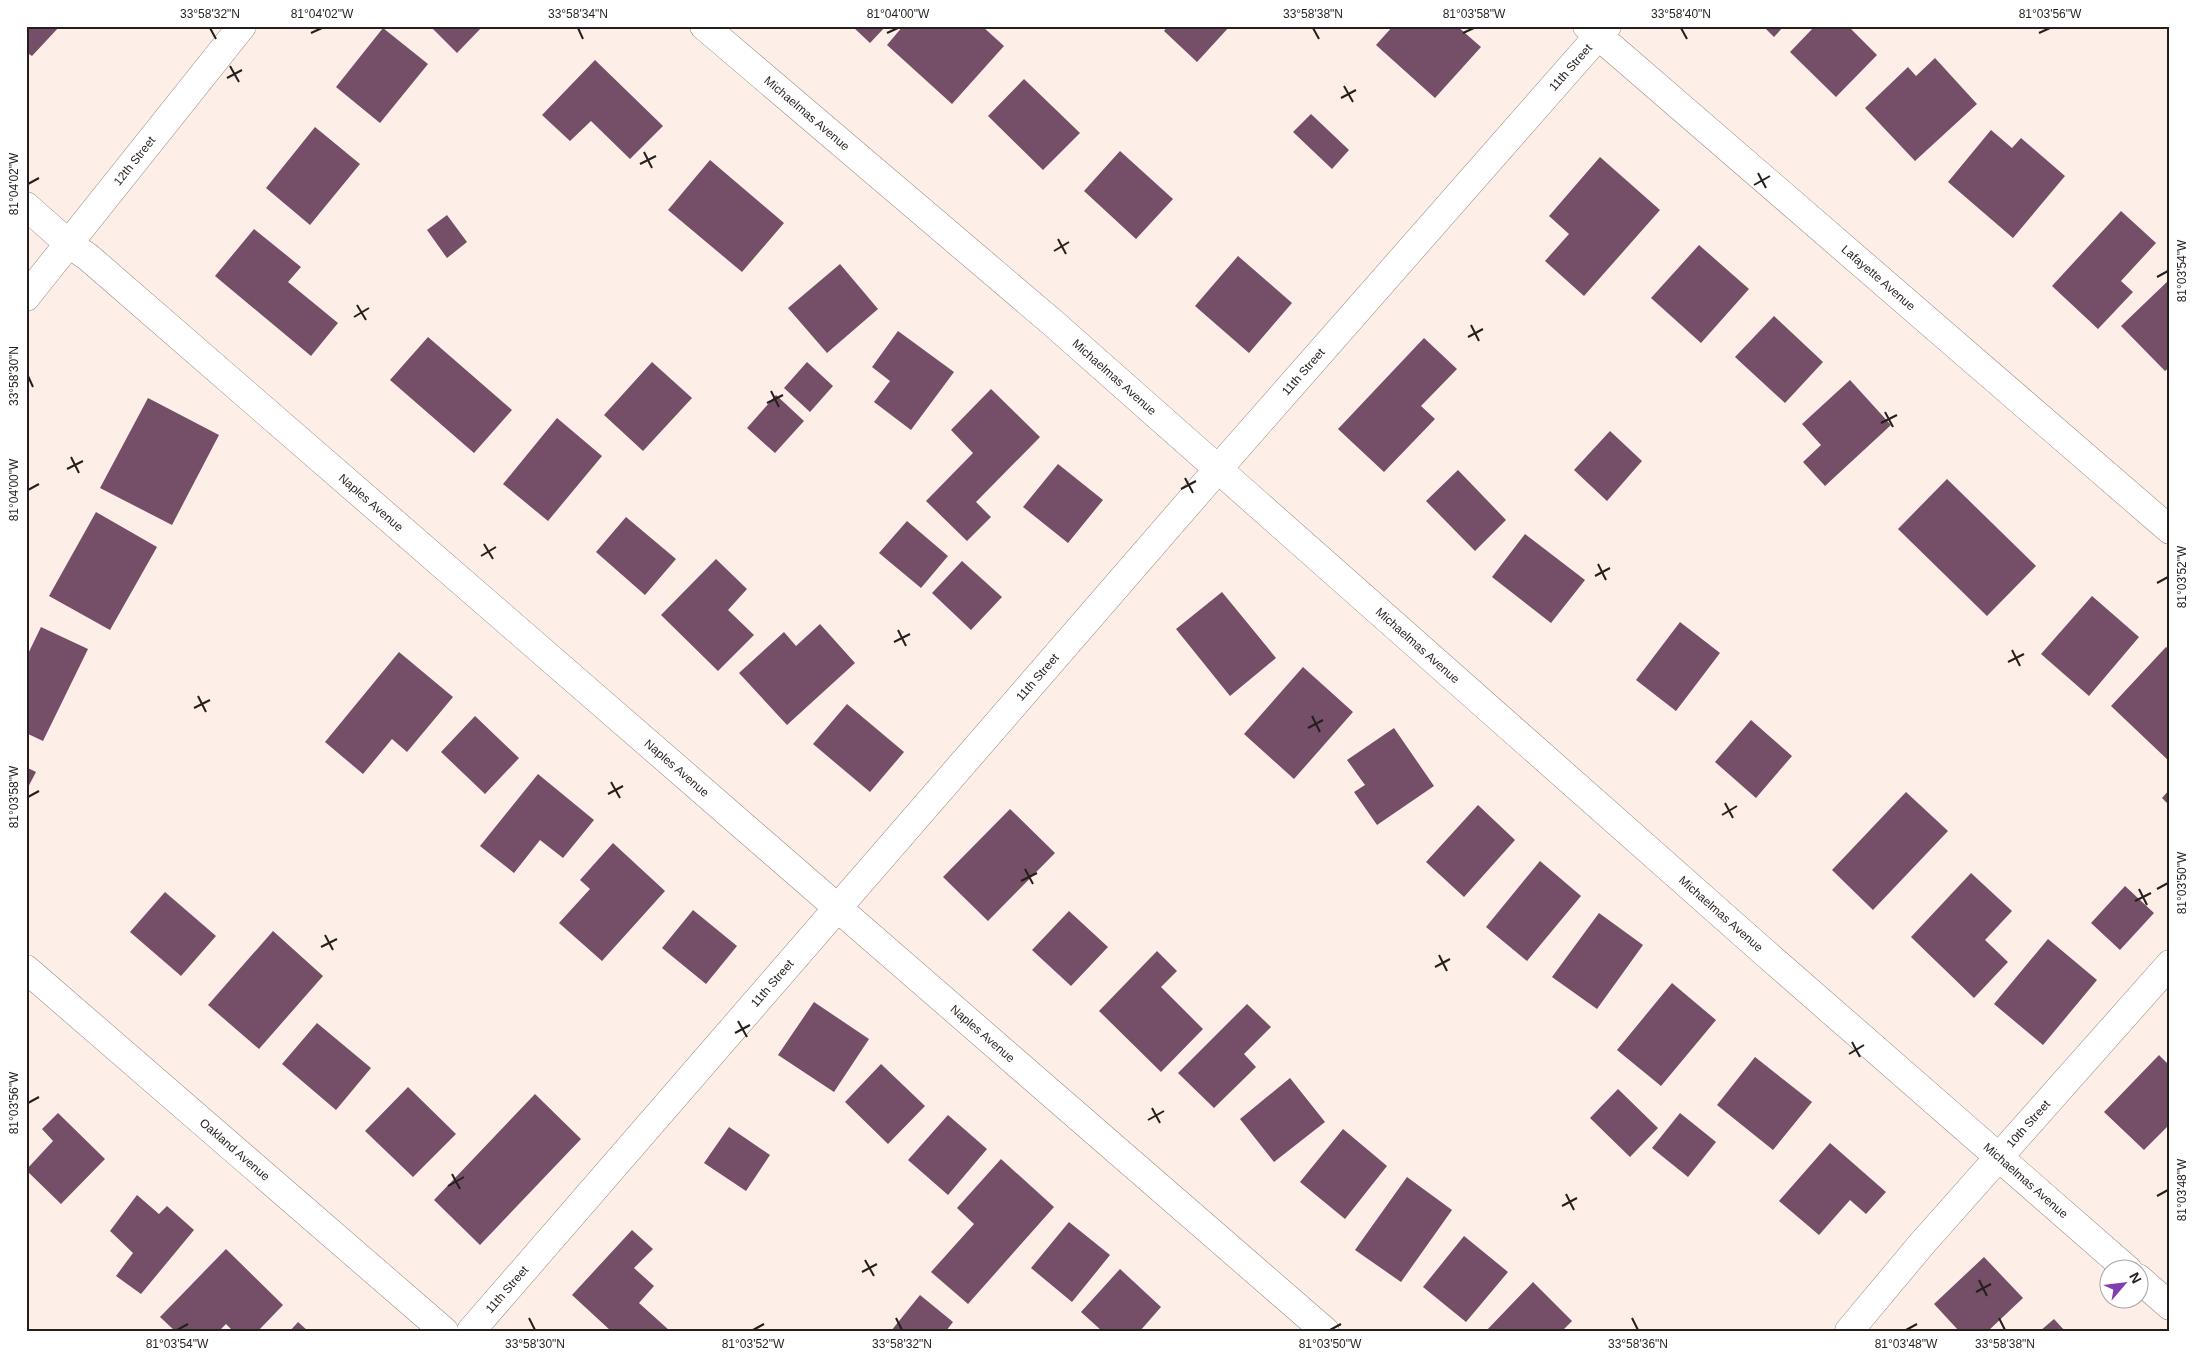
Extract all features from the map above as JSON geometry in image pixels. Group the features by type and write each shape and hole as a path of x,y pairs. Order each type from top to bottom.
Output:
{"street":[{"name":"12th Street","path":"26,296 242,26"},
{"name":"Michaelmas Avenue","path":"704,26 1053,323 1756,945 2117,1260"},
{"name":"11th Street","path":"471,1331 1598,30"},
{"name":"Lafayette Avenue","path":"1598,30 2170,530"},
{"name":"Naples Avenue","path":"26,206 69,244 88,257 1325,1331"},
{"name":"10th Street","path":"1849,1331 1999,1157 2170,964"},
{"name":"Oakland Avenue","path":"26,968 444,1331"},
{"path":"2148,1287 2170,1306"}],"building":[{"path":"26,26 60,26 32,56 26,52"},
{"path":"430,26 483,26 457,53"},
{"path":"852,26 886,26 870,43"},
{"path":"903,26 942,26 946,29 949,26 982,26 1004,46 952,104 887,45"},
{"path":"1168,26 1230,26 1197,62 1164,31"},
{"path":"1393,26 1457,26 1481,47 1435,98 1376,45"},
{"path":"1763,26 1784,26 1774,37"},
{"path":"1815,26 1848,26 1877,55 1836,97 1790,52"},
{"path":"383,28 428,64 380,123 336,87"},
{"path":"1935,58 1977,104 1915,161 1865,108 1908,67 1916,76"},
{"path":"595,60 663,126 630,159 591,121 570,141 542,115"},
{"path":"1024,79 1080,133 1043,170 988,116"},
{"path":"1311,114 1349,150 1332,169 1293,132"},
{"path":"315,127 360,164 310,225 266,188"},
{"path":"1991,130 2012,148 2021,138 2065,176 2013,238 1948,182"},
{"path":"1120,151 1173,199 1136,239 1084,191"},
{"path":"1600,157 1660,210 1584,296 1545,261 1569,234 1549,216"},
{"path":"710,160 784,223 742,272 668,210"},
{"path":"2121,211 2156,243 2121,281 2133,292 2098,329 2052,286"},
{"path":"447,215 467,242 447,258 427,230"},
{"path":"254,229 301,267 288,282 338,323 311,356 215,276"},
{"path":"1699,245 1749,289 1701,343 1651,298"},
{"path":"1238,256 1292,303 1249,353 1195,306"},
{"path":"840,264 878,309 827,353 788,308"},
{"path":"2170,279 2170,367 2165,371 2121,326"},
{"path":"1774,316 1823,362 1785,403 1735,357"},
{"path":"898,331 954,372 911,430 874,402 890,381 872,367"},
{"path":"428,337 512,410 474,453 390,380"},
{"path":"1424,338 1457,369 1421,406 1435,419 1384,472 1338,429"},
{"path":"652,362 692,398 643,451 604,415"},
{"path":"807,362 833,386 810,412 784,388"},
{"path":"1850,380 1891,425 1825,486 1803,462 1821,445 1802,424"},
{"path":"991,389 1040,437 976,502 991,517 967,541 926,501 973,453 951,430"},
{"path":"776,395 804,421 775,453 747,428"},
{"path":"148,398 219,435 172,525 100,488"},
{"path":"557,418 602,456 548,521 503,484"},
{"path":"1610,431 1642,461 1607,501 1574,470"},
{"path":"1058,464 1103,500 1068,543 1023,507"},
{"path":"1458,470 1506,520 1475,551 1426,501"},
{"path":"1947,479 2036,566 1987,616 1898,529"},
{"path":"96,512 157,547 110,630 49,596"},
{"path":"626,517 676,559 645,595 596,552"},
{"path":"907,521 948,556 921,588 879,553"},
{"path":"1525,534 1585,580 1551,623 1492,577"},
{"path":"716,559 747,589 728,610 754,635 718,671 661,615"},
{"path":"962,561 1002,597 971,630 932,593"},
{"path":"1222,592 1276,658 1230,696 1176,629"},
{"path":"2092,596 2139,637 2089,696 2041,654"},
{"path":"1680,622 1720,653 1676,711 1636,680"},
{"path":"820,624 855,663 787,725 739,673 784,632 796,646"},
{"path":"41,627 88,649 43,741 26,733 26,658"},
{"path":"2166,647 2170,650 2170,762 2111,706"},
{"path":"399,652 453,697 407,752 392,739 363,774 325,742"},
{"path":"1303,667 1353,712 1294,779 1244,734"},
{"path":"847,704 904,752 870,792 813,744"},
{"path":"475,716 519,758 485,794 441,752"},
{"path":"1751,720 1792,756 1756,798 1715,762"},
{"path":"1394,728 1434,786 1377,825 1354,792 1365,785 1347,760"},
{"path":"26,767 36,772 26,791"},
{"path":"538,774 594,820 563,858 540,840 514,873 480,846"},
{"path":"2170,789 2170,806 2162,798"},
{"path":"1906,792 1948,831 1873,910 1832,870"},
{"path":"1478,805 1515,840 1464,897 1426,862"},
{"path":"1010,809 1055,853 988,921 943,877"},
{"path":"613,843 665,891 602,961 559,923 590,889 580,880"},
{"path":"1540,861 1581,896 1527,961 1486,927"},
{"path":"1971,873 2012,911 1985,940 2008,962 1974,998 1911,937"},
{"path":"2125,886 2154,913 2120,950 2091,923"},
{"path":"165,892 216,936 181,976 130,932"},
{"path":"693,910 737,946 706,984 662,948"},
{"path":"1069,911 1108,947 1071,986 1032,950"},
{"path":"1599,913 1643,945 1597,1009 1552,977"},
{"path":"273,931 323,976 259,1049 208,1005"},
{"path":"2048,939 2097,980 2043,1045 1994,1004"},
{"path":"1157,951 1177,971 1161,987 1203,1029 1161,1072 1099,1011"},
{"path":"1672,983 1716,1020 1661,1086 1617,1050"},
{"path":"814,1002 869,1039 834,1092 778,1055"},
{"path":"1247,1004 1271,1027 1244,1054 1256,1067 1214,1108 1178,1073"},
{"path":"317,1023 371,1068 336,1110 282,1064"},
{"path":"2159,1055 2170,1066 2170,1124 2144,1150 2104,1112"},
{"path":"1755,1057 1812,1102 1773,1150 1717,1105"},
{"path":"881,1064 925,1106 888,1144 845,1102"},
{"path":"1290,1078 1325,1122 1274,1162 1240,1119"},
{"path":"408,1087 456,1134 413,1177 365,1131"},
{"path":"1618,1089 1658,1128 1630,1157 1590,1118"},
{"path":"535,1094 581,1139 480,1245 434,1200"},
{"path":"58,1113 105,1159 61,1204 26,1170 53,1141 42,1129"},
{"path":"1680,1113 1716,1142 1688,1177 1652,1148"},
{"path":"948,1115 987,1149 948,1195 908,1160"},
{"path":"729,1127 770,1155 746,1191 704,1163"},
{"path":"1343,1129 1387,1166 1345,1219 1300,1182"},
{"path":"1830,1143 1886,1192 1866,1214 1850,1200 1819,1235 1779,1201"},
{"path":"1001,1159 1054,1207 968,1304 931,1272 974,1224 957,1208"},
{"path":"1407,1177 1452,1210 1401,1282 1355,1250"},
{"path":"137,1195 159,1214 167,1206 194,1230 141,1294 116,1276 133,1253 110,1231"},
{"path":"1069,1222 1110,1255 1072,1302 1031,1268"},
{"path":"632,1230 653,1249 634,1268 654,1286 639,1303 670,1331 611,1331 572,1295"},
{"path":"1464,1236 1508,1272 1466,1322 1423,1287"},
{"path":"226,1249 283,1305 258,1331 233,1331 226,1324 219,1331 175,1331 160,1317"},
{"path":"1984,1257 2023,1298 1988,1331 1959,1331 1934,1304"},
{"path":"1120,1269 1161,1307 1140,1331 1102,1331 1081,1312"},
{"path":"1533,1282 1572,1321 1562,1331 1486,1331"},
{"path":"920,1295 953,1322 946,1331 891,1331"},
{"path":"2054,1319 2065,1331 2040,1331"},
{"path":"298,1322 308,1331 290,1331"}]}
